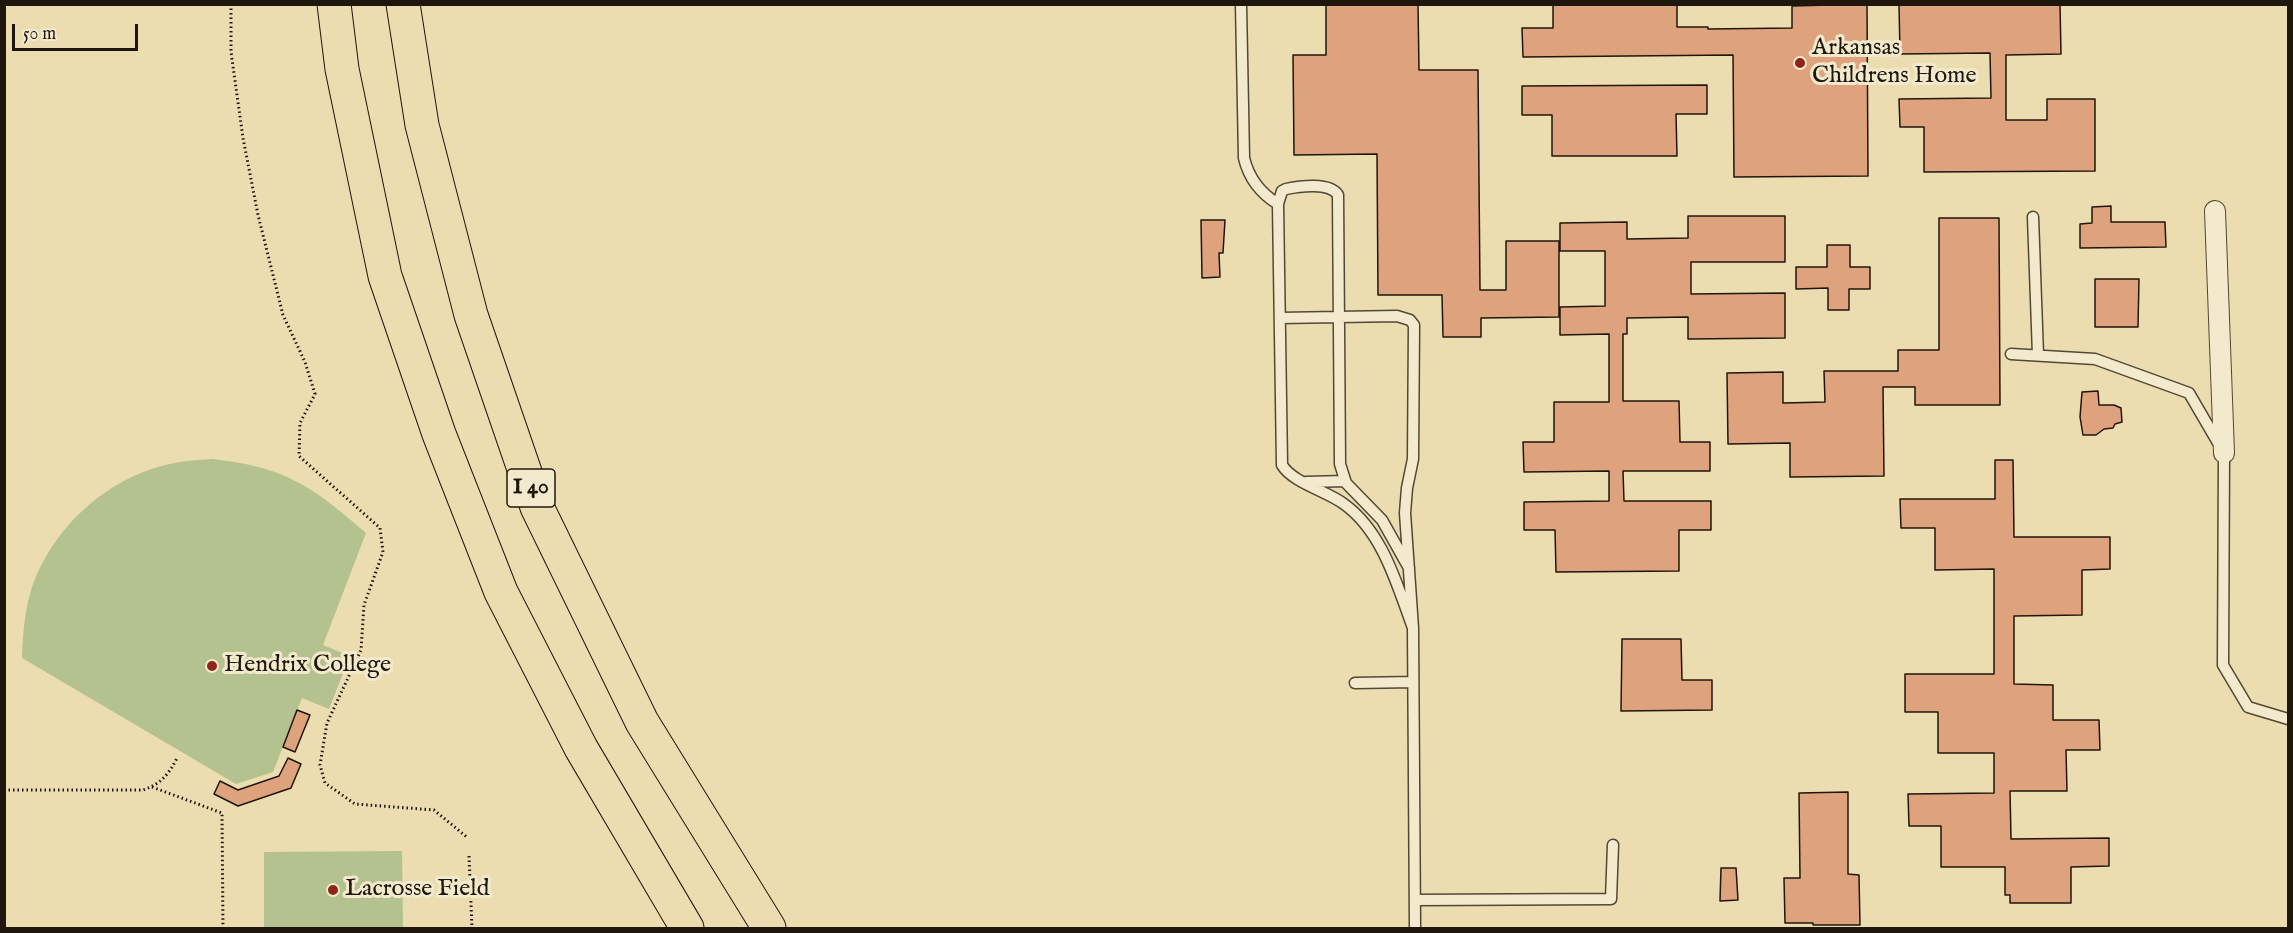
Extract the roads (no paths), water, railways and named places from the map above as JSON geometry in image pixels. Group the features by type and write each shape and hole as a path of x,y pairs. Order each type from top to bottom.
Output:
{"highway":[{"path":"334,4 342,69 385,276 439,434 501,592 581,748 687,928"},
{"name":"I 40","path":"403,4 422,125 471,315 537,507 642,722 769,928"}],"street":[{"path":"2216,211 2224,453"}],"lane":[{"path":"1241,4 1245,158 1248,171 1264,196 1278,204"},
{"path":"1409,568 1382,520 1346,481 1340,464 1340,199 1337,192 1326,187 1286,189 1282,191 1278,204 1281,458 1286,472 1345,504 1369,528 1395,580 1413,628"},
{"path":"2033,217 2038,355"},
{"path":"1280,318 1397,316 1410,320 1413,325 1413,459 1406,513 1413,628 1415,928"},
{"path":"2011,354 2095,359 2189,393 2224,453 2223,665 2248,707 2289,719"},
{"path":"1303,482 1346,481"},
{"path":"1355,684 1413,682"},
{"path":"1414,900 1611,899 1613,845"}],"place":[{"name":"Arkansas Childrens Home","path":"1800,63"},
{"name":"Hendrix College","path":"212,666"},
{"name":"Lacrosse Field","path":"333,890"}]}
